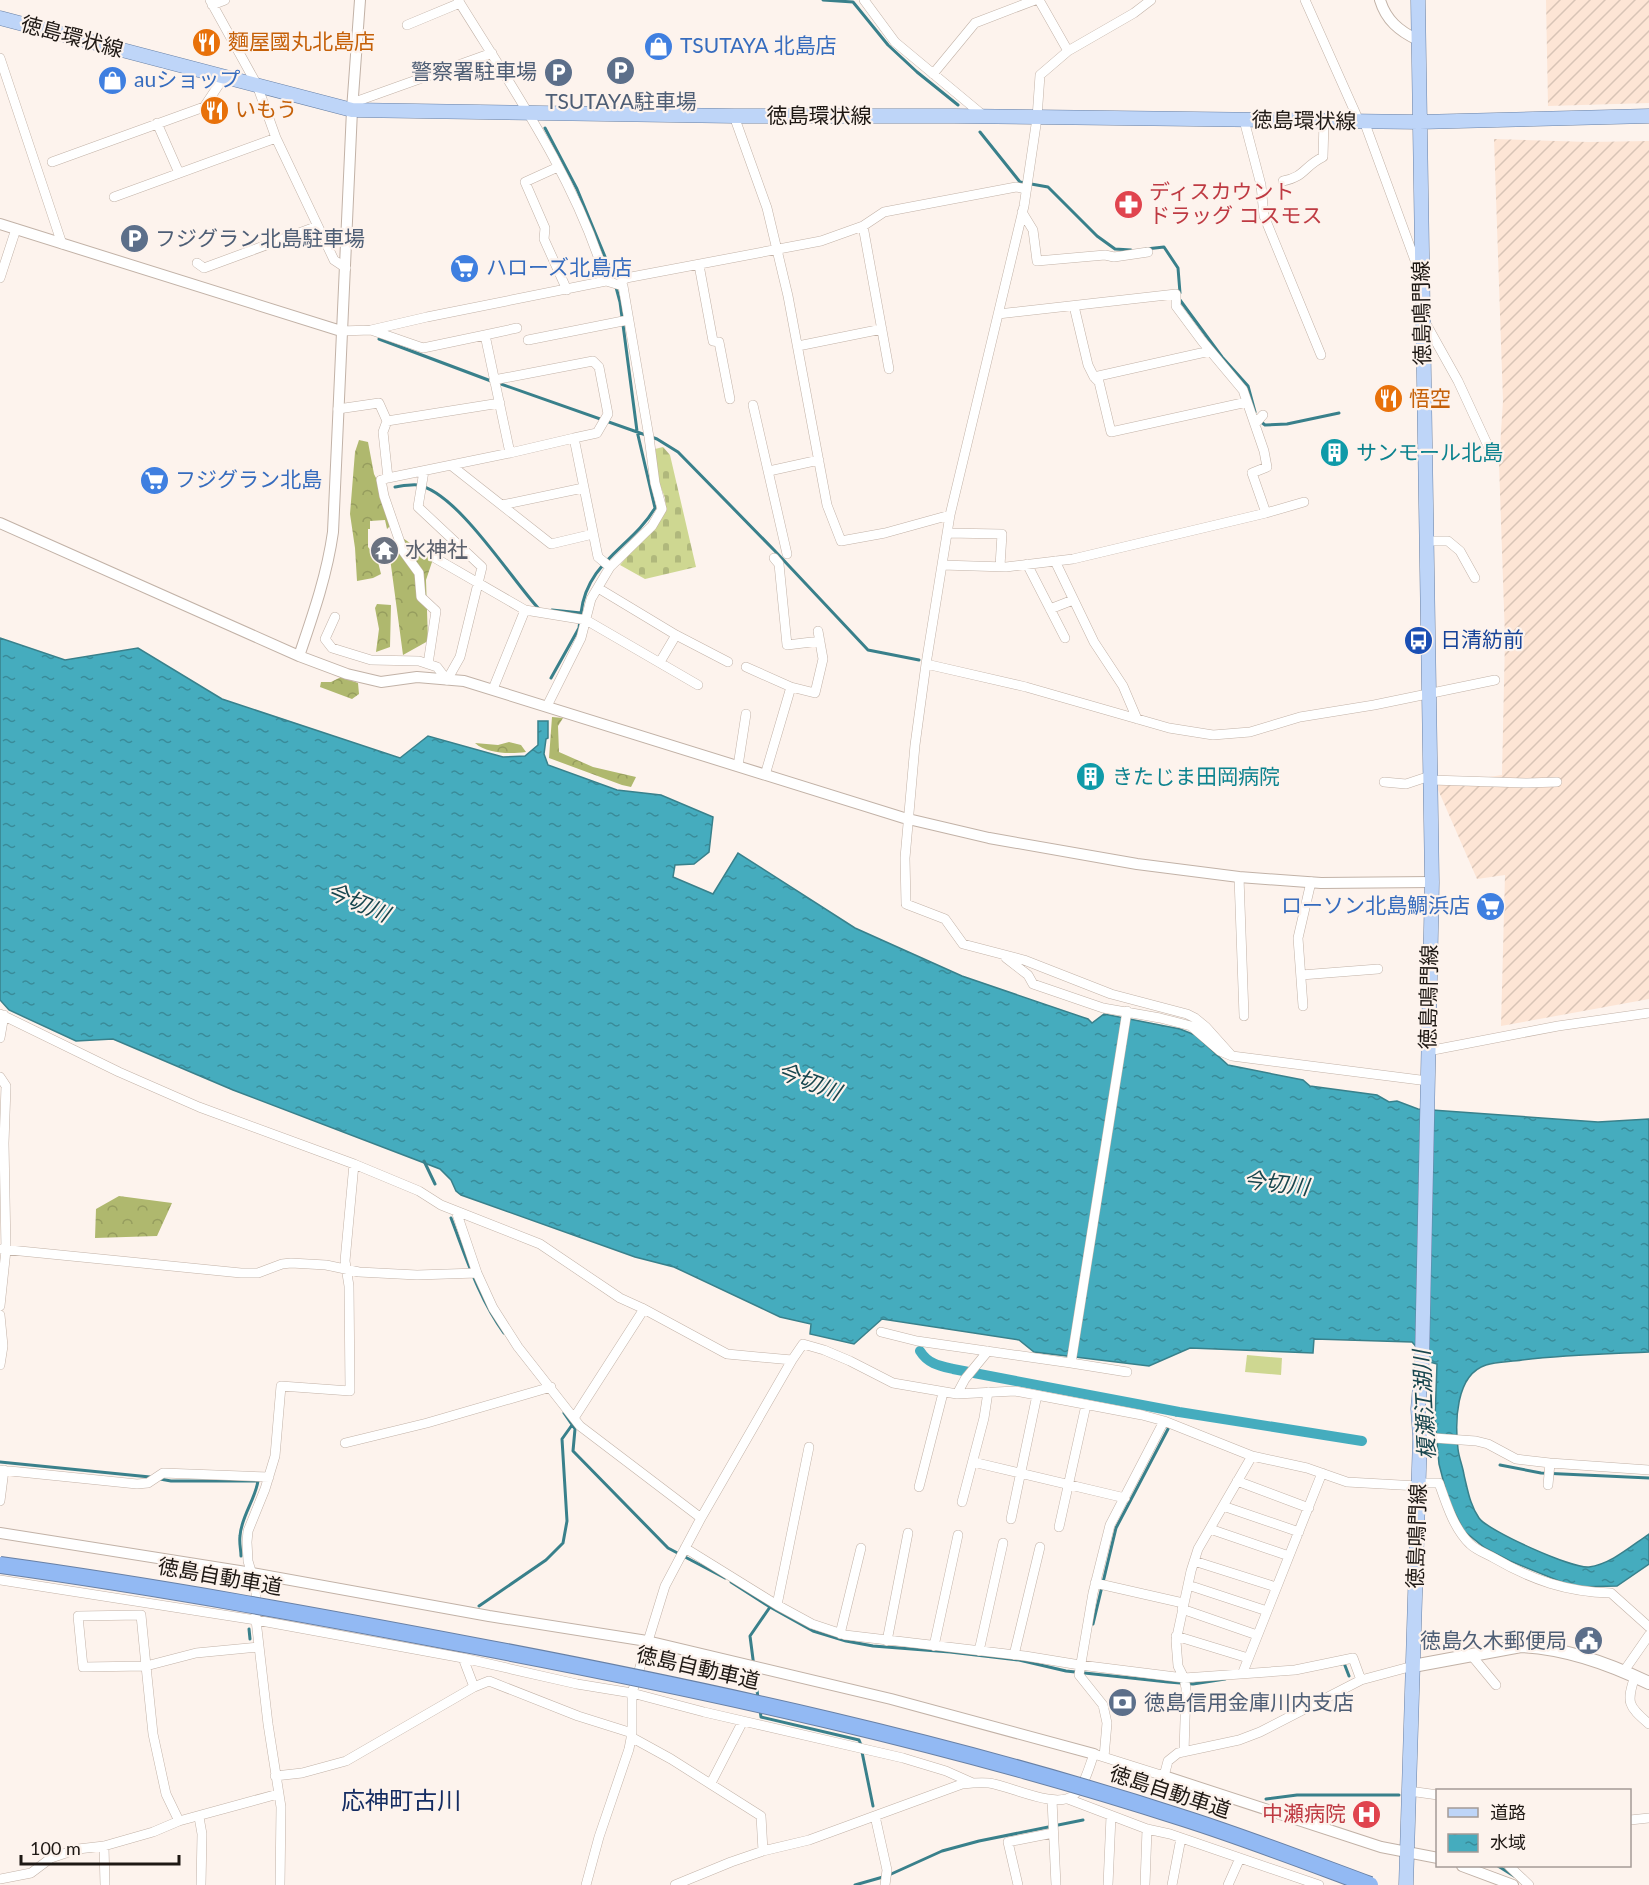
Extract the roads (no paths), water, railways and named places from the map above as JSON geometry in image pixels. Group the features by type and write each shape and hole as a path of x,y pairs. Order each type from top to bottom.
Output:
{"highway":[{"name":"徳島自動車道","path":"0,1565 175,1591 338,1620 619,1673 717,1694 946,1750 1076,1786 1184,1818 1370,1885"}],"main road":[{"name":"徳島鳴門線","path":"1406,1885 1418,1485 1424,1437 1418,1409 1422,1361 1432,882 1418,0"},
{"name":"徳島環状線","path":"0,18 257,85 352,107 734,116 984,116 1419,122 1649,116"},
{"path":"1413,1666 1521,1646 1591,1659 1649,1683"}],"street":[{"path":"225,0 211,2 257,85 276,138 334,260 346,268"},
{"path":"299,656 329,561 333,532 352,107 360,0"},
{"path":"864,0 895,42 984,116"},
{"path":"933,74 975,23 1035,0"},
{"path":"1039,0 1068,51"},
{"path":"1150,0 1134,13 1068,51 1040,75 1037,118 1022,212 947,533 915,745 905,858 906,904 945,919 963,944 1024,960 1111,994 1187,1014 1206,1028 1232,1056"},
{"path":"1305,0 1361,121 1422,280"},
{"path":"1380,0 1392,23 1406,35 1418,40"},
{"path":"407,25 459,2 492,53 558,167 597,252 606,281"},
{"path":"352,107 492,53"},
{"path":"0,58 62,244"},
{"path":"52,162 204,107 224,76"},
{"path":"734,116 767,208 798,346 827,505 841,542 885,533 950,515"},
{"path":"1244,120 1261,185 1264,216 1321,355"},
{"path":"1283,181 1297,179 1312,162 1323,157 1324,121"},
{"path":"157,123 179,173"},
{"path":"114,197 276,138"},
{"path":"558,167 525,182 545,228 544,239 567,290"},
{"path":"619,284 626,279 821,241 863,226 884,212 1016,187 1026,189"},
{"path":"1022,212 1033,231 1037,261 1148,252"},
{"path":"0,224 341,331 371,330 606,281 623,286 655,483 662,509 652,526 610,567 597,588 591,599 582,639 547,706"},
{"path":"197,263 204,268 318,226"},
{"path":"863,226 889,369"},
{"path":"0,278 16,229"},
{"path":"699,266 713,341 719,342 730,399"},
{"path":"998,314 1176,294 1176,306 1243,390 1256,424 1267,466 1252,473 1266,513"},
{"path":"1074,306 1088,365 1099,382 1111,432 1247,402"},
{"path":"1423,318 1458,381 1489,448"},
{"path":"528,340 628,320"},
{"path":"371,330 423,348 517,328"},
{"path":"798,346 882,329"},
{"path":"485,335 510,453"},
{"path":"1094,377 1210,351"},
{"path":"428,664 436,611 421,597 419,573 403,551 381,480 597,433 608,414 599,367 593,361 495,380"},
{"path":"338,409 378,403 387,421 383,432 388,478"},
{"path":"387,421 500,403"},
{"path":"753,405 787,554"},
{"path":"1256,424 1263,415"},
{"path":"574,438 598,557 610,567"},
{"path":"769,471 819,460"},
{"path":"452,465 551,544 593,534"},
{"path":"424,471 418,507 482,567 460,657 447,680"},
{"path":"502,505 584,488"},
{"path":"942,566 1000,566 1073,559 1146,543 1304,502"},
{"path":"0,523 299,656 347,674 381,682 417,677 464,681 908,819 989,838 1114,860 1239,877 1311,882 1432,882"},
{"path":"947,533 1002,534 1000,566"},
{"path":"1427,541 1448,541 1460,551 1475,578"},
{"path":"435,558 525,610 586,620 698,684"},
{"path":"774,558 779,564 787,645 820,641"},
{"path":"1055,561 1094,642 1123,686 1137,719"},
{"path":"1028,564 1065,638"},
{"path":"597,588 676,635 728,662"},
{"path":"1050,609 1073,600"},
{"path":"493,690 525,610"},
{"path":"335,617 324,639 332,648 371,660 419,661 437,667 447,680"},
{"path":"746,667 791,687 815,693 823,659 818,631"},
{"path":"660,662 676,635"},
{"path":"926,664 1026,687 1169,728 1213,735 1250,732 1300,717 1495,680"},
{"path":"765,775 791,687"},
{"path":"738,766 746,714"},
{"path":"1384,782 1404,788 1430,778 1527,783 1557,782"},
{"path":"1239,877 1244,1016"},
{"path":"1303,1006 1298,938 1311,882"},
{"path":"1002,956 1028,975 1033,984 1103,1008 1191,1026 1220,1051 1232,1056 1428,1084"},
{"path":"1301,975 1378,969"},
{"path":"1071,1360 1126,1013"},
{"path":"1428,1051 1558,1026 1649,1013"},
{"path":"0,1038 2,1014 119,1072 179,1098 354,1164 418,1191 441,1206 540,1244 620,1298 645,1309 727,1354 792,1360"},
{"path":"0,1077 6,1086 0,1306"},
{"path":"280,1885 281,1807 259,1647 256,1588 248,1561 248,1531 275,1456 281,1386 350,1391 349,1286 345,1261 354,1164"},
{"path":"456,1211 474,1274 493,1308 547,1388 589,1434 701,1518"},
{"path":"2,1249 241,1273 258,1273 291,1263 327,1265 359,1272 417,1275 474,1274"},
{"path":"573,1418 645,1309"},
{"path":"0,1315 3,1346 0,1365"},
{"path":"881,1332 917,1341 1071,1360 1127,1372"},
{"path":"586,1885 631,1735 632,1693 662,1594 701,1518 803,1344 850,1361 892,1383 957,1394 1015,1391 1142,1415 1164,1421 1252,1456 1307,1468 1354,1483 1418,1485 1439,1483 1450,1515 1470,1544 1515,1570 1551,1585 1585,1593 1611,1593 1649,1628"},
{"path":"957,1394 965,1379 988,1351"},
{"path":"345,1443 427,1423 547,1388"},
{"path":"962,1502 984,1418 988,1392"},
{"path":"919,1487 943,1393"},
{"path":"1011,1519 1037,1395"},
{"path":"1059,1527 1086,1405"},
{"path":"1068,1799 1076,1793 1099,1755 1107,1723 1103,1705 1080,1670 1095,1583 1110,1525 1164,1421"},
{"path":"1424,1437 1463,1439 1488,1444 1549,1474 1649,1470"},
{"path":"777,1605 809,1448"},
{"path":"1184,1752 1185,1682 1178,1666 1176,1636 1198,1549 1252,1456"},
{"path":"973,1462 1125,1498"},
{"path":"0,1501 2,1470 137,1484 155,1479 164,1473 269,1477"},
{"path":"1243,1672 1322,1473"},
{"path":"1238,1481 1309,1508"},
{"path":"1223,1506 1299,1532"},
{"path":"1210,1529 1289,1556"},
{"path":"0,1533 647,1641 754,1665 923,1707 1099,1755 1381,1847 1436,1858"},
{"path":"887,1641 908,1533"},
{"path":"934,1646 958,1535"},
{"path":"979,1651 1004,1543"},
{"path":"1014,1655 1040,1547"},
{"path":"840,1634 861,1548"},
{"path":"682,1552 812,1624 840,1634 1014,1655 1080,1670 1185,1682 1243,1672 1295,1670 1353,1658 1361,1680"},
{"path":"1194,1561 1276,1587"},
{"path":"0,1580 256,1620 462,1658 577,1684 632,1693 743,1722 861,1748 946,1771 973,1783"},
{"path":"1095,1583 1183,1606 1257,1635"},
{"path":"1188,1585 1267,1611"},
{"path":"179,1821 166,1794 153,1734 146,1666 141,1615 78,1616 82,1667 146,1666 196,1653 259,1647"},
{"path":"1649,1635 1630,1674 1632,1709 1649,1724"},
{"path":"1176,1636 1248,1658"},
{"path":"1472,1656 1496,1685"},
{"path":"462,1658 474,1687"},
{"path":"1164,1776 1168,1761 1173,1756 1239,1740 1260,1732 1361,1680 1413,1666"},
{"path":"275,1776 302,1773 346,1761 474,1687 489,1681 631,1735 711,1784 761,1816 763,1851"},
{"path":"711,1784 743,1722"},
{"path":"675,1885 763,1851 809,1840 945,1789 973,1783 988,1783 1052,1800 1068,1799 1147,1829 1181,1838 1319,1885"},
{"path":"1408,1791 1436,1795"},
{"path":"0,1879 31,1873 51,1858 69,1852 104,1846 153,1832 179,1821 278,1794"},
{"path":"1052,1800 1056,1885"},
{"path":"199,1816 202,1834 201,1885"},
{"path":"874,1816 886,1879"},
{"path":"1108,1885 1111,1816"},
{"path":"1631,1820 1649,1818"},
{"path":"1018,1885 1008,1842 1053,1828"},
{"path":"1145,1885 1147,1829"},
{"path":"1172,1885 1181,1838"},
{"path":"104,1846 105,1885"},
{"path":"1228,1885 1240,1858"},
{"path":"1472,1867 1504,1870 1529,1885"},
{"path":"1504,1870 1514,1885"}],"water":[{"name":"今切川","path":"0,638 65,660 138,648 222,699 400,758 428,736 503,757 525,756 538,745 538,721 548,721 548,738 544,754 548,765 617,790 661,795 713,817 709,852 694,864 675,865 673,877 713,894 738,853 855,928 962,976 1088,1019 1092,1023 1104,1014 1180,1029 1195,1035 1228,1065 1303,1080 1310,1086 1377,1095 1389,1102 1397,1101 1418,1109 1598,1122 1649,1119 1649,1352 1554,1357 1486,1365 1476,1370 1463,1389 1457,1414 1457,1438 1470,1498 1479,1518 1486,1524 1550,1556 1589,1567 1613,1558 1649,1534 1649,1564 1617,1586 1574,1587 1510,1561 1485,1548 1464,1531 1448,1499 1439,1464 1435,1420 1437,1364 1430,1362 1412,1342 1314,1339 1313,1353 1190,1348 1149,1366 1034,1352 1019,1340 882,1319 854,1344 810,1334 811,1324 780,1317 674,1267 635,1257 461,1195 440,1169 233,1090 113,1039 76,1041 9,1010 0,1000"}],"waterway":[{"path":"823,0 853,2 888,45 958,105"},
{"path":"545,128 577,189 613,276 620,302 637,431 655,508 635,534 601,567 585,595 581,613 552,610"},
{"path":"980,132 1020,182 1048,187 1097,236 1115,249 1131,250"},
{"path":"1146,249 1164,247 1178,268 1180,293"},
{"path":"1180,300 1222,357 1248,386 1255,412"},
{"path":"379,339 491,381"},
{"path":"498,383 657,439 678,452 868,650 919,660"},
{"path":"1260,421 1265,425 1287,424 1339,413"},
{"path":"395,487 418,485 434,491 450,504 483,539 539,609"},
{"path":"551,678 579,628 580,620"},
{"path":"424,1161 435,1184"},
{"path":"451,1218 480,1292 504,1333"},
{"path":"920,1351 931,1362 953,1369 1179,1412 1362,1441"},
{"path":"1176,1415 1179,1412"},
{"path":"564,1413 575,1429 573,1451 668,1548 725,1578"},
{"path":"479,1606 546,1560 563,1543 567,1521 562,1439 572,1425"},
{"path":"1093,1624 1116,1528 1168,1429"},
{"path":"0,1462 150,1477"},
{"path":"1500,1465 1541,1473 1649,1478"},
{"path":"160,1479 258,1481 241,1529 241,1556"},
{"path":"731,1582 813,1631 846,1641 873,1646 1019,1660 1066,1671 1168,1682 1193,1684 1225,1679"},
{"path":"758,1698 750,1636 770,1607"},
{"path":"249,1629 250,1639"},
{"path":"1341,1664 1344,1663 1349,1676"},
{"path":"760,1710 761,1717 859,1740 861,1745"},
{"path":"862,1752 873,1806"},
{"path":"1266,1799 1297,1795 1399,1795"},
{"path":"889,1875 942,1851 979,1841 1083,1820"},
{"path":"1500,1867 1514,1876"},
{"path":"855,1885 883,1877"}],"place":[{"name":"麵屋國丸北島店","path":"207,42"},
{"name":"TSUTAYA 北島店","path":"659,46"},
{"name":"TSUTAYA駐車場","path":"621,71"},
{"name":"警察署駐車場","path":"558,72"},
{"name":"auショップ","path":"113,80"},
{"name":"いもう","path":"214,110"},
{"name":"ディスカウント ドラッグ コスモス","path":"1128,204"},
{"name":"フジグラン北島駐車場","path":"134,239"},
{"name":"ハローズ北島店","path":"465,268"},
{"name":"悟空","path":"1388,399"},
{"name":"サンモール北島","path":"1335,453"},
{"name":"フジグラン北島","path":"154,480"},
{"name":"水神社","path":"384,550"},
{"name":"日清紡前","path":"1419,640"},
{"name":"きたじま田岡病院","path":"1091,777"},
{"name":"ローソン北島鯛浜店","path":"1491,906"},
{"name":"徳島久木郵便局","path":"1588,1641"},
{"name":"徳島信用金庫川内支店","path":"1123,1703"},
{"name":"中瀬病院","path":"1367,1814"}],"district":[{"name":"応神町古川","path":"401,1801"}],"water label":[{"name":"榎瀬江湖川","path":"1424,1405"}]}
